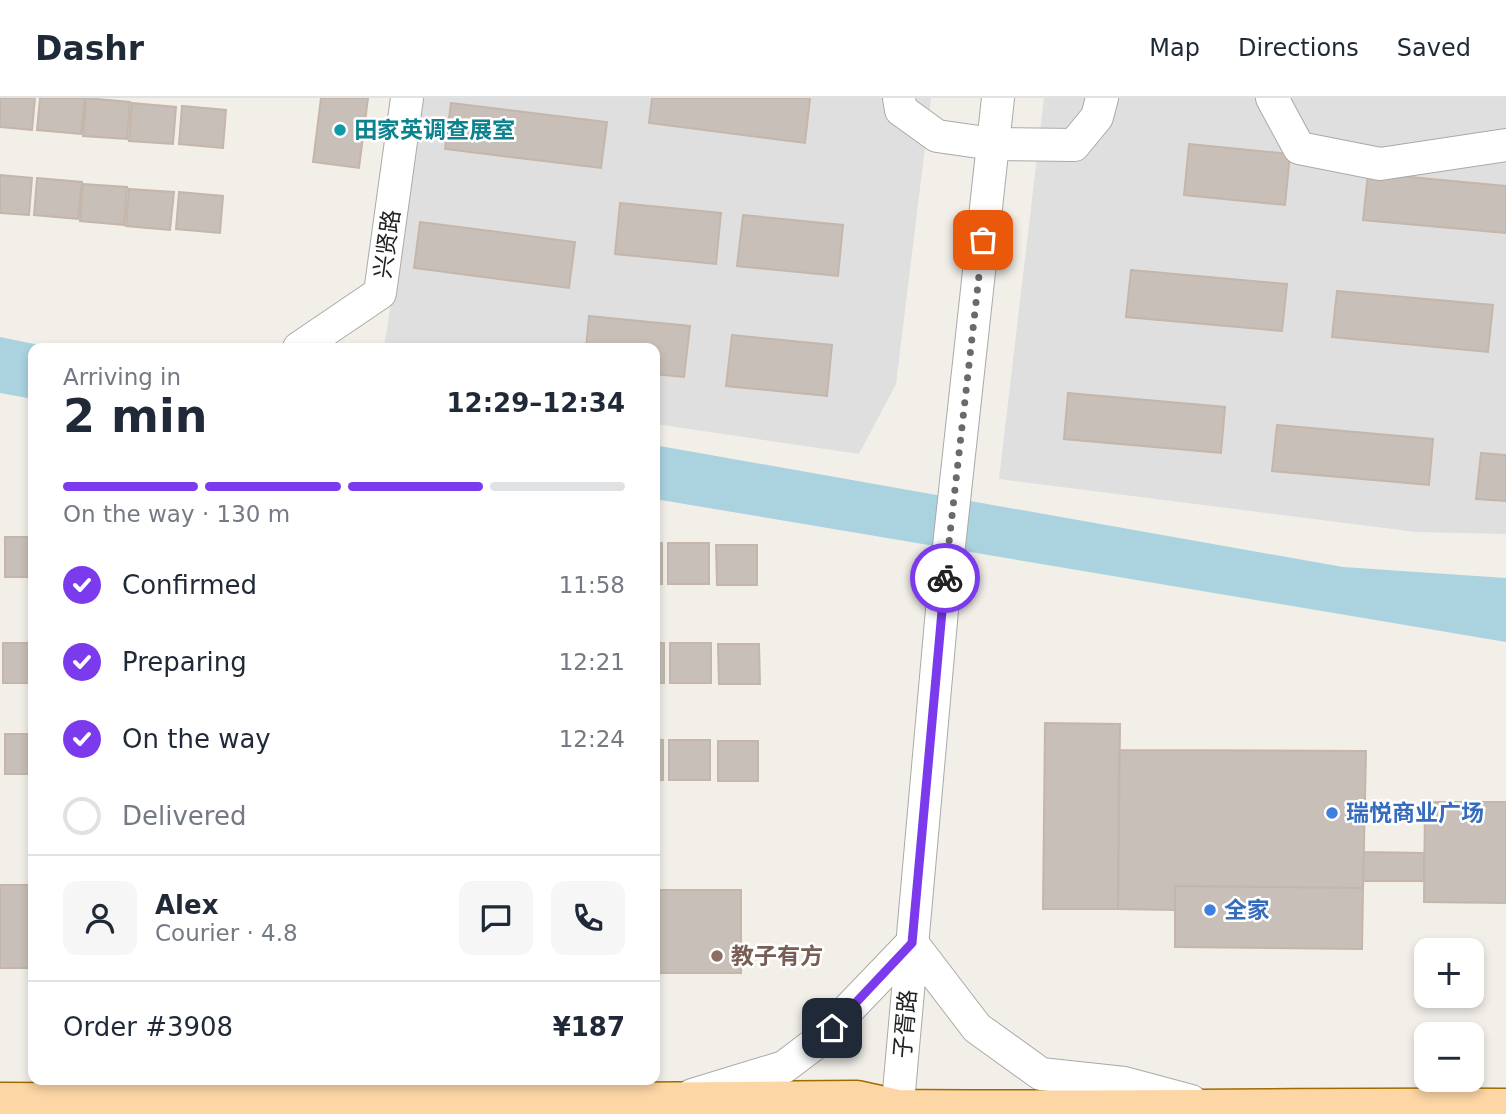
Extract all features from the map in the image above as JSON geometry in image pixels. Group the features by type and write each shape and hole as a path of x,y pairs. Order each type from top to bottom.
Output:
{"main road":[{"path":"0,1102 259,1091 550,1104 675,1100 857,1100 898,1112 1157,1111 1209,1107 1506,1108"}],"street":[{"name":"兴贤路","path":"306,343 380,293 407,98"},
{"path":"899,98 901,110 937,136 993,144 1074,145 1097,117 1102,98"},
{"name":"子胥路","path":"898,1112 942,610 998,98"},
{"path":"1272,98 1299,148 1380,164 1506,145"},
{"path":"675,1100 784,1067 817,1042 912,943 977,1028 1041,1074 1124,1083 1209,1107"}],"shaded area":[{"path":"422,98 931,98 896,384 859,454 660,425 660,343 385,343"},
{"path":"1044,98 1506,98 1506,534 1416,532 999,479"}],"water":[{"path":"0,337 29,343 28,398 0,393"},
{"path":"660,446 1343,567 1506,578 1506,642 660,500"}],"building":[{"path":"0,98 35,98 32,130 0,127"},
{"path":"40,98 85,98 81,134 37,130"},
{"path":"86,98 130,102 127,139 83,136"},
{"name":"田家英调查展室","path":"321,98 368,98 359,168 313,162"},
{"path":"652,98 810,98 805,143 649,123"},
{"path":"132,103 176,107 173,144 129,141"},
{"path":"451,103 607,122 601,168 445,149"},
{"path":"182,106 226,110 223,148 179,144"},
{"path":"1189,144 1290,154 1285,205 1184,195"},
{"path":"1368,173 1506,186 1506,233 1363,220"},
{"path":"0,175 32,178 29,215 0,213"},
{"path":"37,178 82,182 78,219 34,215"},
{"path":"83,184 127,187 124,225 80,221"},
{"path":"129,189 174,192 170,230 126,226"},
{"path":"179,192 223,196 220,233 176,229"},
{"path":"620,203 721,213 716,264 615,254"},
{"path":"743,215 843,225 838,276 737,266"},
{"path":"420,222 575,242 569,288 414,268"},
{"path":"1131,270 1287,284 1282,331 1126,317"},
{"path":"1337,291 1493,305 1488,352 1332,337"},
{"path":"589,316 690,326 684,377 660,375 660,343 586,343"},
{"path":"732,335 832,345 827,396 726,386"},
{"path":"1068,393 1225,407 1221,453 1064,439"},
{"path":"1277,425 1433,439 1429,485 1272,471"},
{"path":"1481,453 1506,455 1506,501 1476,499"},
{"path":"5,537 28,537 28,577 5,577"},
{"path":"660,543 662,543 660,584"},
{"path":"668,543 709,543 709,584 668,584"},
{"path":"716,545 757,545 757,585 717,585"},
{"path":"3,643 28,643 28,683 3,683"},
{"path":"660,643 664,643 664,683 660,683"},
{"path":"670,643 711,643 711,683 670,683"},
{"path":"718,644 759,644 760,684 719,684"},
{"path":"1045,723 1120,724 1118,909 1043,909"},
{"path":"5,734 28,734 28,774 5,774"},
{"path":"660,740 663,740 663,780 660,780"},
{"path":"669,740 710,740 710,780 669,780"},
{"path":"718,741 758,741 758,781 718,781"},
{"path":"1119,750 1366,751 1363,888 1175,886 1175,910 1118,909"},
{"path":"1425,802 1506,802 1506,903 1424,902"},
{"path":"1364,852 1424,853 1424,881 1363,881"},
{"path":"0,885 28,885 28,968 0,968"},
{"path":"1175,886 1363,888 1362,949 1175,947"},
{"path":"660,890 741,890 741,973 660,973"}],"way so far":[{"path":"945,578 983,240"}],"place":[{"name":"田家英调查展室","path":"340,130"},
{"name":"瑞悦商业广场","path":"1332,813"},
{"name":"全家","path":"1210,910"},
{"name":"教子有方","path":"717,956"}],"route":[{"path":"832,1028 912,943 945,578"}]}
